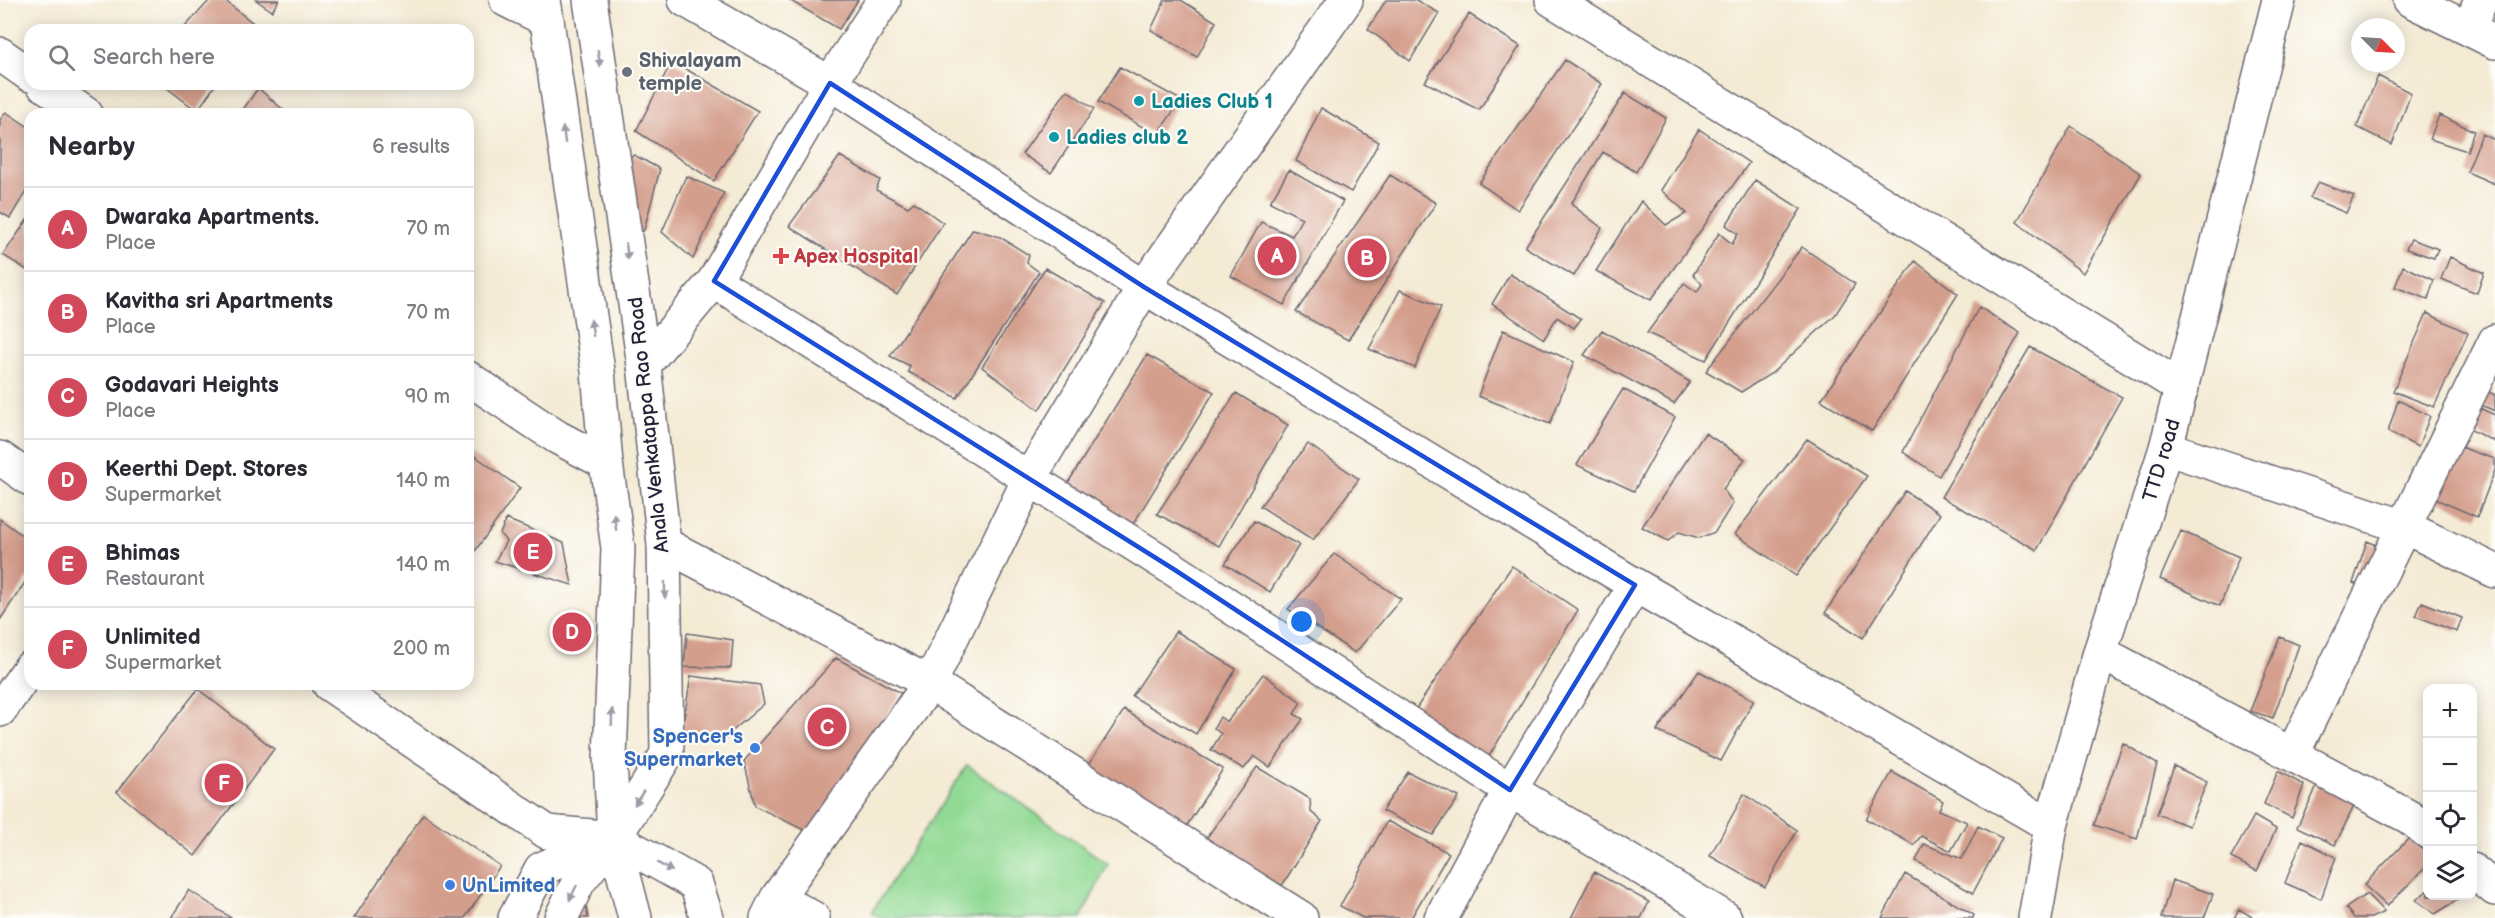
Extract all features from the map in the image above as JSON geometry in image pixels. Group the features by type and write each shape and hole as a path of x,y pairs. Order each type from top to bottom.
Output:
{"street":[{"path":"506,0 545,10 598,371 606,463 618,548 610,758 614,838 635,918"},
{"name":"Anala Venkatappa Rao Road","path":"561,918 579,881 614,838 667,754 664,544 644,365 591,0"},
{"path":"686,0 830,83 1144,287 1635,585 2051,826"},
{"path":"644,365 714,281 830,83 884,0"},
{"path":"813,918 772,908 930,683 1029,480 1144,287 1346,0"},
{"path":"1552,0 2182,388"},
{"name":"TTD road","path":"2035,918 2051,826 2100,652 2166,448 2279,0"},
{"path":"2410,0 2482,24"},
{"path":"0,54 24,71"},
{"path":"52,90 77,108"},
{"path":"714,281 1175,570 1510,790 1725,918"},
{"path":"2293,753 2495,340"},
{"path":"474,382 557,436 606,463"},
{"path":"2166,448 2405,527 2495,571"},
{"path":"0,458 24,475"},
{"path":"664,544 930,683 1301,918"},
{"path":"1441,918 1510,790 1635,585"},
{"path":"2100,652 2293,753 2409,817 2423,829"},
{"path":"0,710 24,676"},
{"path":"338,690 547,832 614,838 696,884 707,918"},
{"path":"515,918 541,869 614,838"},
{"path":"2477,874 2495,889"}],"highlighted area":[{"path":"830,83 1144,287 1635,585 1510,790 1175,570 714,281"}],"green space":[{"path":"967,765 1108,864 1081,918 881,918 871,913"}],"building":[{"path":"210,0 224,0 254,24 188,24"},
{"path":"256,0 279,0 272,11"},
{"path":"789,0 858,0 839,29"},
{"path":"1165,0 1181,0 1216,22 1197,57 1151,30"},
{"path":"1386,0 1416,0 1439,13 1410,61 1368,29"},
{"path":"1469,14 1520,46 1479,110 1425,82"},
{"path":"1565,60 1602,84 1518,210 1479,183"},
{"path":"672,61 758,111 714,181 636,131"},
{"name":"Ladies Club 1","path":"1120,67 1181,100 1157,135 1098,102"},
{"path":"2378,76 2411,93 2392,145 2357,127"},
{"path":"170,90 212,90 199,108 193,108"},
{"path":"257,90 260,90 281,108 244,108"},
{"name":"Ladies club 2","path":"1067,90 1094,109 1051,173 1022,154"},
{"path":"1625,93 1666,118 1636,172 1603,152 1571,204 1602,228 1574,276 1525,247"},
{"path":"1321,108 1379,142 1351,192 1296,161"},
{"path":"6,112 24,124 24,195 10,218 0,212 0,120"},
{"path":"2439,115 2474,131 2467,151 2430,139"},
{"path":"2071,126 2141,174 2083,273 2017,222"},
{"path":"1699,129 1749,163 1651,300 1596,271 1641,201 1666,225 1687,213 1661,190"},
{"path":"2482,134 2495,140 2495,184 2467,172"},
{"path":"634,155 660,169 644,230 637,236 619,160"},
{"path":"840,156 880,180 876,190 908,207 914,202 943,223 897,295 789,226"},
{"path":"1289,170 1343,201 1284,305 1231,276 1261,222 1292,236 1302,218 1270,202"},
{"path":"1390,175 1436,203 1348,340 1296,312"},
{"path":"686,176 724,193 693,259 662,232"},
{"path":"1755,180 1801,209 1706,360 1647,333 1684,283 1697,292 1702,284 1693,275 1719,233 1732,244 1738,234 1726,225"},
{"path":"2318,182 2354,196 2346,213 2310,198"},
{"path":"24,225 24,268 3,255"},
{"path":"973,229 1000,237 1029,255 1027,263 1039,272 957,398 908,372 910,366 890,356"},
{"path":"2411,239 2438,249 2434,258 2406,249"},
{"path":"1802,247 1855,284 1835,315 1772,373 1741,392 1706,371"},
{"path":"2450,257 2484,273 2477,293 2441,279"},
{"path":"1915,261 1958,294 1872,431 1821,400"},
{"path":"2403,266 2434,280 2428,299 2395,287"},
{"path":"1045,268 1105,303 1039,410 982,367"},
{"path":"1510,274 1581,319 1574,328 1557,317 1544,339 1492,304"},
{"path":"1400,290 1441,307 1415,368 1369,349"},
{"path":"1979,307 2020,333 1939,476 1903,452"},
{"path":"2427,313 2468,333 2434,407 2393,391"},
{"path":"1503,330 1574,362 1550,424 1478,396"},
{"path":"1602,330 1690,382 1674,404 1584,355"},
{"path":"2030,347 2122,397 2037,550 1941,497"},
{"path":"1147,355 1214,392 1132,526 1066,486"},
{"path":"1623,389 1675,417 1634,491 1577,465"},
{"path":"2487,391 2495,395 2495,411 2481,405"},
{"path":"1236,393 1288,425 1219,546 1157,514"},
{"path":"2398,400 2430,416 2418,447 2388,432"},
{"path":"2475,406 2495,415 2495,442 2465,427"},
{"path":"1705,433 1745,459 1723,489 1733,503 1715,532 1699,538 1679,532 1668,541 1642,527"},
{"path":"1807,439 1867,476 1796,576 1735,534"},
{"path":"2448,443 2495,459 2495,470 2477,517 2431,497"},
{"path":"1308,444 1359,479 1313,540 1260,506"},
{"path":"474,455 520,488 474,553"},
{"path":"1905,491 1940,514 1863,638 1825,613"},
{"path":"0,519 24,537 24,584 0,620"},
{"path":"506,519 564,543 572,585 495,561 506,541 500,534"},
{"path":"1254,521 1299,545 1270,592 1225,564"},
{"path":"2181,531 2239,557 2220,606 2160,579"},
{"path":"2367,541 2386,549 2370,590 2353,583"},
{"path":"1334,554 1401,599 1355,653 1288,609"},
{"path":"1512,566 1578,610 1483,766 1407,722"},
{"path":"2422,602 2462,618 2457,632 2416,616"},
{"path":"1176,631 1236,669 1196,734 1132,696"},
{"path":"687,633 733,640 731,668 684,667"},
{"path":"2280,637 2299,645 2273,718 2250,711"},
{"path":"836,658 901,693 814,835 755,806 744,761"},
{"path":"1699,671 1754,700 1721,761 1657,731"},
{"path":"1263,674 1301,702 1294,714 1303,719 1270,767 1254,756 1244,769 1211,750 1221,734 1214,728 1220,717 1227,722"},
{"path":"691,676 760,685 764,704 723,739 682,731"},
{"path":"197,690 274,749 195,856 117,792"},
{"path":"1124,710 1223,769 1179,838 1080,778"},
{"path":"2123,743 2157,764 2137,839 2094,825"},
{"path":"2174,766 2207,782 2189,826 2157,814"},
{"path":"1257,767 1310,799 1311,812 1322,821 1283,884 1268,885 1205,840"},
{"path":"2278,771 2304,785 2292,818 2264,804"},
{"path":"1408,772 1459,797 1433,835 1382,811"},
{"path":"1892,772 1943,801 1939,810 1967,822 1951,851 1921,836 1914,845 1866,819"},
{"path":"2318,785 2356,802 2335,845 2297,827"},
{"path":"1744,794 1797,830 1765,887 1710,856"},
{"path":"423,814 500,866 465,918 354,918"},
{"path":"2254,816 2276,829 2257,871 2231,858"},
{"path":"1387,821 1449,853 1411,918 1363,918 1340,906"},
{"path":"1978,826 2002,838 1973,893 1916,861 1924,844 1962,859"},
{"path":"2409,838 2423,851 2423,870 2387,906 2364,885"},
{"path":"2302,840 2336,857 2321,899 2285,883"},
{"path":"1594,872 1649,902 1641,918 1571,918"},
{"path":"1905,874 1974,915 1973,918 1882,918"},
{"path":"2172,880 2213,894 2204,918 2161,918"},
{"path":"189,890 231,918 171,918"},
{"path":"2367,894 2384,912 2371,918 2354,918 2346,908"},
{"path":"2423,894 2423,900 2458,900 2435,914 2416,900"},
{"path":"586,905 588,918 571,918"},
{"path":"2239,909 2254,918 2234,918"}],"place":[{"name":"Shivalayam temple","path":"627,72"},
{"name":"Ladies Club 1","path":"1139,101"},
{"name":"Ladies club 2","path":"1054,137"},
{"name":"Apex Hospital","path":"781,256"},
{"name":"Dwaraka Apartments.","path":"1277,256"},
{"name":"Kavitha sri Apartments","path":"1367,258"},
{"name":"Bhimas","path":"533,552"},
{"name":"Keerthi Dept. Stores","path":"572,632"},
{"name":"Godavari Heights","path":"827,727"},
{"name":"Spencer's Supermarket","path":"755,748"},
{"name":"Unlimited","path":"224,783"},
{"name":"UnLimited","path":"450,885"}]}
